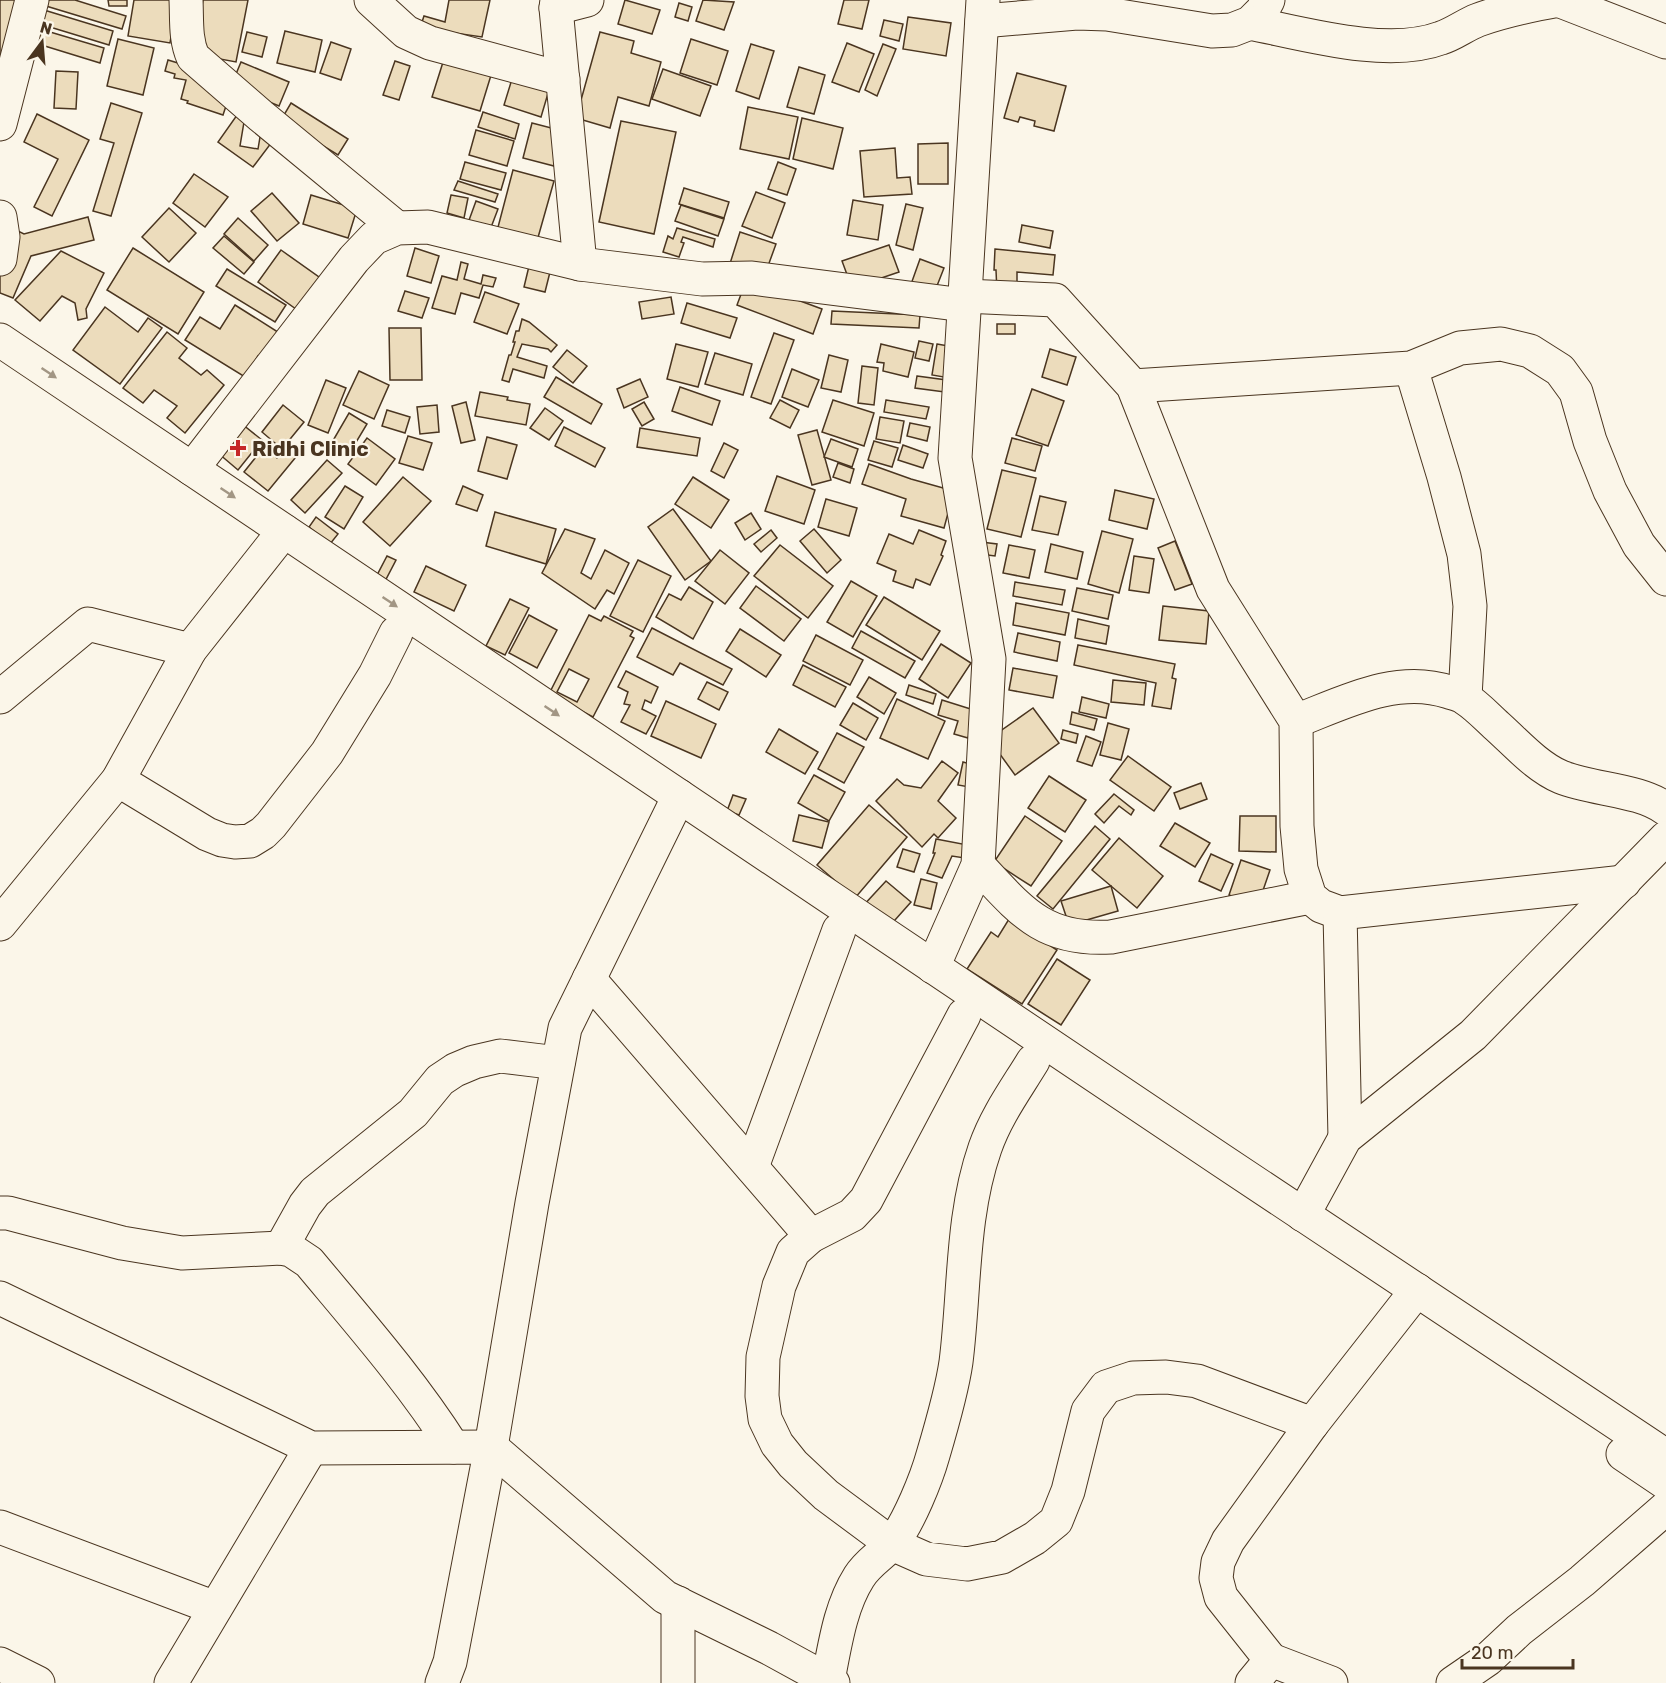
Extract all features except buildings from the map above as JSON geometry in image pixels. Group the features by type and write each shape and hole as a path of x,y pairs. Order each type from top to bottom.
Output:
{"street":[{"path":"0,124 32,0"},
{"path":"186,0 188,47 193,57 397,228"},
{"path":"371,0 406,32 430,43 563,79"},
{"path":"933,967 978,865 989,659 955,458 983,10 1107,14 1212,31 1232,30 1259,11 1356,44 1403,45 1440,39 1475,21 1505,10 1558,0 1666,42"},
{"path":"567,3 563,79 580,264"},
{"path":"0,218 3,237 0,259"},
{"path":"192,469 354,259 374,238 397,228 428,227 580,264 702,279 752,278 964,300 1055,300 1133,386 1213,589 1296,721 1300,858 1310,897 1321,906 1340,913 1624,882"},
{"path":"0,340 192,469 277,540 396,633 933,967 1303,1215 1410,1299 1666,1482"},
{"path":"1133,386 1411,368 1460,348 1501,344 1530,351 1560,370 1576,392 1590,441 1610,490 1639,545 1666,579"},
{"path":"0,367 277,540 674,807 839,930 964,1015 1410,1299 1666,1456"},
{"path":"1411,368 1444,477 1464,554 1470,606 1465,698"},
{"path":"0,924 118,780 190,650 277,540"},
{"path":"0,697 88,624 190,650"},
{"path":"118,780 207,834 235,842 250,841 271,825 327,753 375,675 396,633"},
{"path":"1296,721 1370,692 1421,686 1443,690 1465,698 1541,765 1560,777 1632,795 1666,809"},
{"path":"442,1683 450,1662 565,1028 674,807"},
{"path":"1303,1215 1345,1138 1473,1035 1666,838"},
{"path":"978,865 1015,905 1042,925 1064,934 1092,938 1111,937 1310,897"},
{"path":"1340,913 1345,1138"},
{"path":"752,1167 839,930"},
{"path":"589,979 811,1236"},
{"path":"964,1015 866,1200 852,1215 811,1236 792,1252 779,1286 763,1357 762,1396 765,1419 777,1444 793,1464 826,1495 892,1544 926,1559 967,1564 1002,1557 1035,1539 1056,1521 1068,1491 1088,1411 1106,1387 1133,1377 1166,1377 1197,1381 1312,1424"},
{"path":"281,1248 304,1205 315,1192 413,1113 440,1080 455,1070 474,1062 500,1056 558,1064"},
{"path":"0,1298 311,1448 490,1447 665,1597 769,1648 830,1682 840,1623 848,1599 860,1576 874,1558 892,1544 908,1516 933,1457 953,1375 972,1197 985,1147 1004,1105 1033,1060"},
{"path":"0,1213 8,1213 122,1243 182,1254 281,1248 291,1250 309,1262 403,1375 432,1413 453,1447"},
{"path":"1331,1683 1262,1671 1221,1597 1216,1578 1218,1562 1228,1540 1312,1424 1410,1299"},
{"path":"171,1683 311,1448"},
{"path":"1454,1683 1488,1659 1519,1630 1582,1581 1666,1508"},
{"path":"0,1527 215,1608"},
{"path":"678,1603 678,1683"},
{"path":"0,1664 38,1683"}],"place":[{"name":"Ridhi Clinic","path":"238,448"}]}
